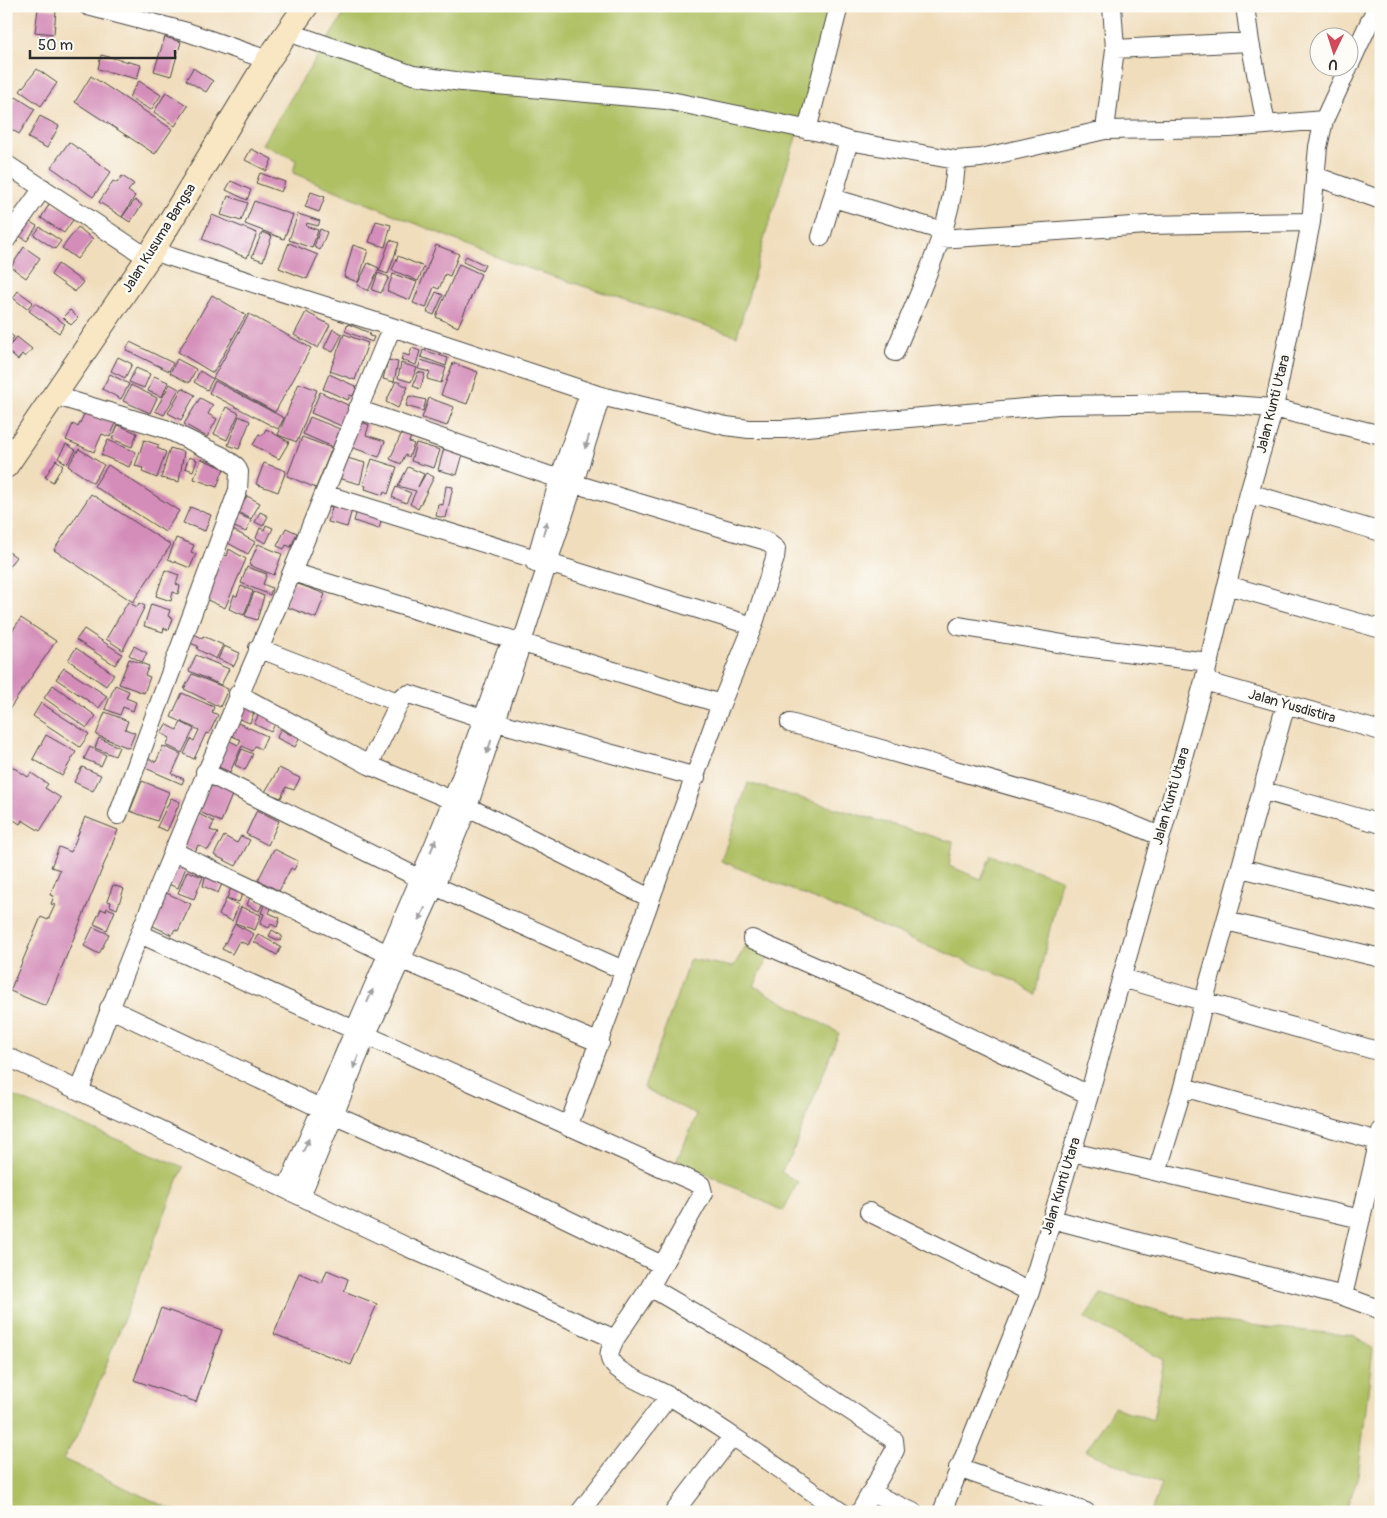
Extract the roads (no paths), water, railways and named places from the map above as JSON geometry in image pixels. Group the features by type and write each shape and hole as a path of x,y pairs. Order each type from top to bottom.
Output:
{"street":[{"path":"88,6 204,37 268,60"},
{"name":"Jalan Kusuma Bangsa","path":"6,466 56,396 150,254 268,60 306,6"},
{"path":"807,130 839,6"},
{"path":"1105,130 1115,49 1112,6"},
{"path":"1245,6 1266,124"},
{"path":"1360,43 1377,6"},
{"path":"288,32 413,75 462,82 666,100 807,130 849,141 956,160 981,158 1105,130 1230,128 1324,120"},
{"path":"1115,49 1250,42"},
{"name":"Jalan Kunti Utara","path":"942,1512 1030,1292 1122,978 1204,681 1249,493 1274,408 1311,222 1315,176 1324,120 1343,78"},
{"path":"821,237 849,141"},
{"path":"895,352 941,235 956,177 956,160"},
{"path":"6,164 150,254 392,326 595,393 699,420 758,430 1058,405 1204,403 1274,408 1381,435"},
{"path":"1315,176 1381,200"},
{"path":"6,240 42,188"},
{"path":"833,198 941,235 1148,225 1311,222"},
{"path":"80,1090 109,1008 205,772 292,572 392,326"},
{"path":"293,1193 360,1032 427,882 468,807 491,720 595,393"},
{"path":"56,396 166,429 222,456 236,466 238,472 238,490 118,815"},
{"path":"357,410 567,481 771,544 777,553 753,626 721,704 696,777 650,898 600,1043 568,1127"},
{"path":"1249,493 1381,532"},
{"path":"324,494 753,626"},
{"path":"292,572 721,704"},
{"path":"1227,585 1381,629"},
{"path":"959,626 1075,646 1209,662"},
{"path":"258,648 400,703"},
{"name":"Jalan Yusdistira","path":"1204,681 1381,731"},
{"path":"238,694 368,765 468,807 650,898"},
{"path":"368,765 404,695 412,694 491,720 696,777"},
{"path":"1157,1172 1183,1087 1204,1000 1264,791 1286,704"},
{"path":"427,882 451,800 491,720"},
{"path":"790,723 1102,812 1160,836"},
{"path":"205,772 427,882 625,971"},
{"path":"1264,791 1381,824"},
{"path":"173,851 394,956 600,1043"},
{"path":"1241,868 1381,903"},
{"path":"1226,921 1381,958"},
{"path":"140,934 701,1185 703,1193 650,1287 615,1339 609,1353 613,1365 669,1396 841,1512"},
{"path":"752,939 909,1008 1089,1095"},
{"path":"1122,978 1381,1052"},
{"path":"109,1008 328,1112 525,1199 662,1265"},
{"path":"6,1056 407,1248 615,1339"},
{"path":"1183,1087 1380,1136 1343,1296"},
{"path":"1072,1152 1361,1219"},
{"path":"869,1212 1030,1292"},
{"path":"1052,1219 1343,1296 1381,1310"},
{"path":"650,1287 773,1360 888,1435 895,1442 895,1450 860,1512"},
{"path":"580,1512 669,1396"},
{"path":"674,1512 732,1437"},
{"path":"958,1468 1086,1512"},
{"path":"871,1493 913,1512"}]}
